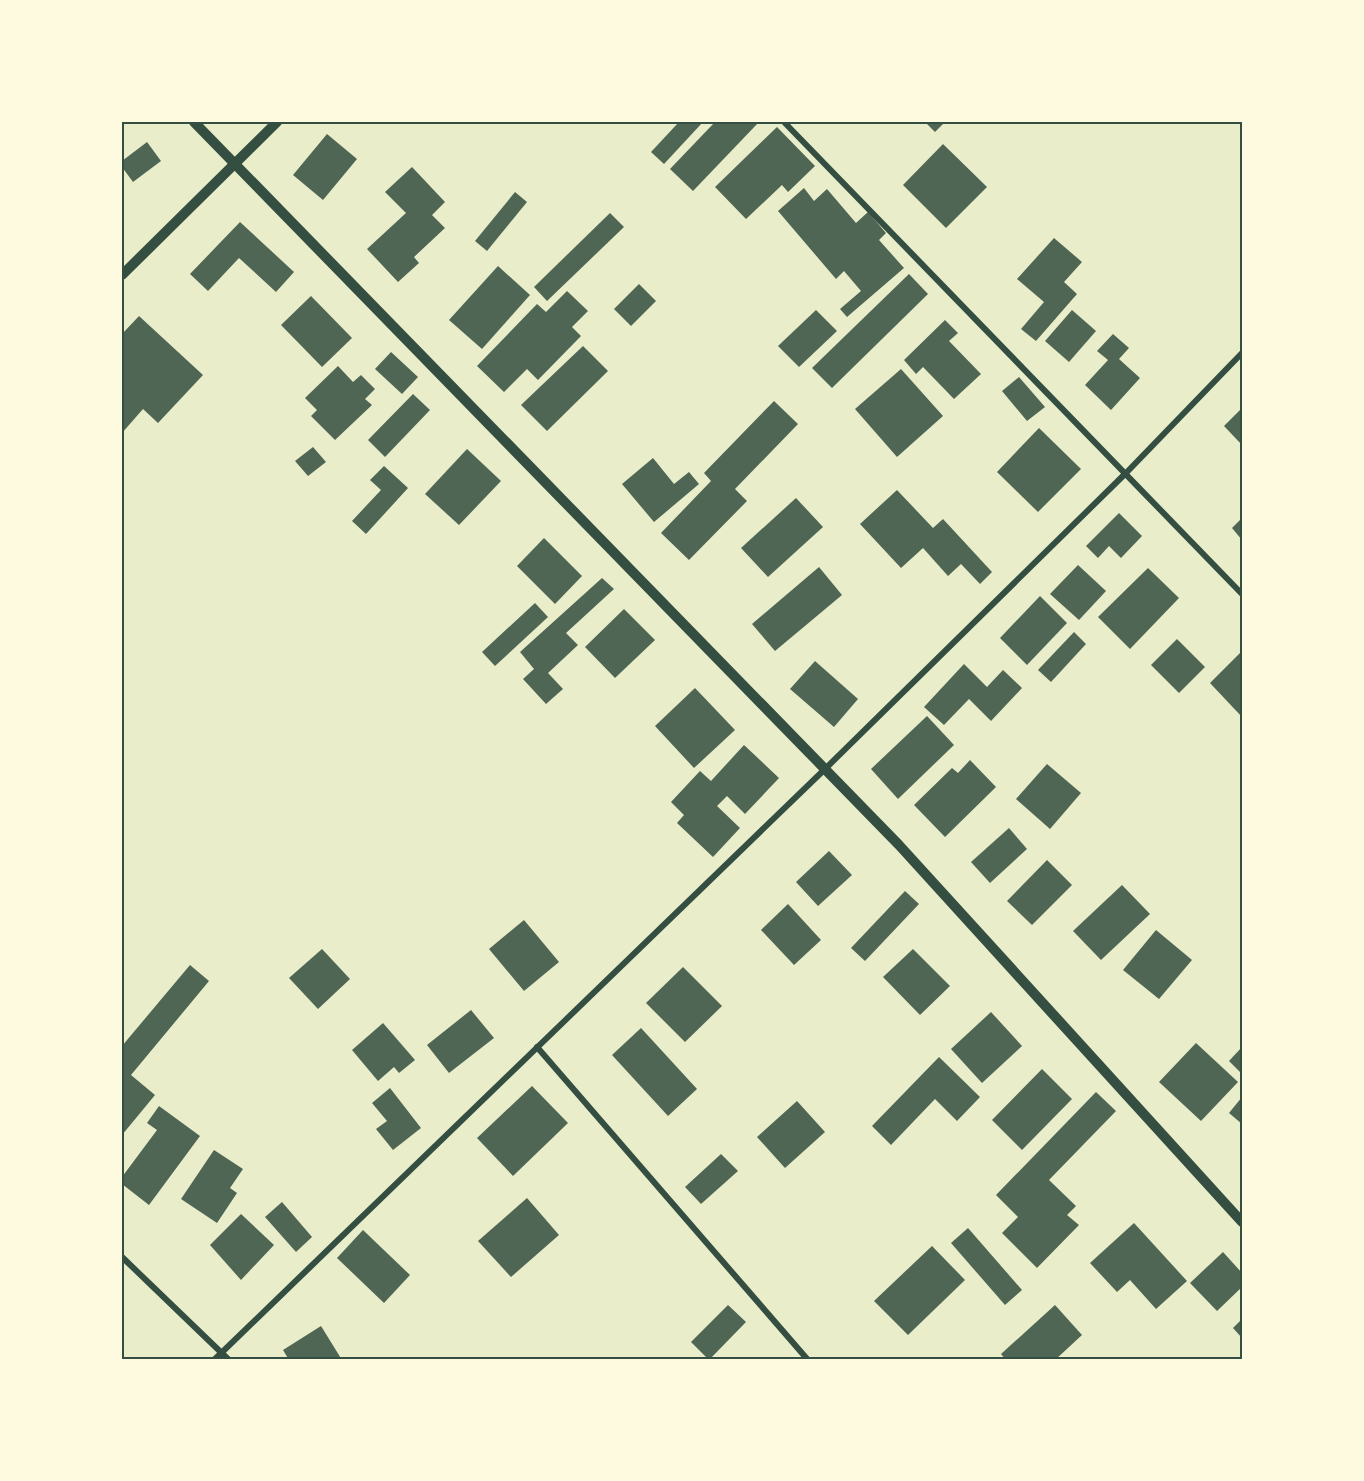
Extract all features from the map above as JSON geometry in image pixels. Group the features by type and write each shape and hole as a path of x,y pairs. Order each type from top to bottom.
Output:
{"street":[{"path":"194,122 236,162 907,854 1242,1222"},
{"path":"122,275 277,122"},
{"path":"784,122 1127,472 1242,594"},
{"path":"214,1359 825,769 1127,472 1242,353"},
{"path":"537,1047 808,1359"},
{"path":"122,1257 230,1359"}],"building":[{"path":"679,122 703,122 664,164 651,152"},
{"path":"715,122 759,122 693,191 670,169"},
{"path":"925,122 945,122 935,132"},
{"path":"777,127 815,166 788,192 782,185 746,219 715,187"},
{"path":"327,134 357,159 323,200 293,175"},
{"path":"147,142 161,161 133,182 122,167 122,161"},
{"path":"943,144 987,187 946,228 903,185"},
{"path":"412,167 445,202 432,215 445,228 414,257 419,263 398,282 367,249 406,213 385,192"},
{"path":"804,188 814,201 827,189 856,223 868,212 886,233 879,240 904,268 847,317 840,309 861,291 844,271 836,279 778,211"},
{"path":"515,192 527,202 487,251 475,241"},
{"path":"610,213 624,227 547,301 534,287"},
{"path":"240,222 294,272 276,292 239,258 208,291 190,274"},
{"path":"1054,238 1082,262 1064,282 1077,294 1036,341 1021,329 1044,302 1017,279"},
{"path":"498,266 530,295 482,349 449,320"},
{"path":"909,274 928,294 832,388 812,368"},
{"path":"639,284 656,301 631,326 614,309"},
{"path":"567,291 588,311 572,327 581,336 538,380 527,369 504,392 477,366 537,304 546,312"},
{"path":"311,296 352,338 322,367 281,325"},
{"path":"816,310 837,331 799,367 778,346"},
{"path":"1072,310 1096,331 1069,362 1045,341"},
{"path":"139,316 203,375 158,423 143,409 122,433 122,334"},
{"path":"945,320 958,333 949,341 981,374 954,399 923,367 916,374 904,360"},
{"path":"1113,334 1129,348 1119,359 1140,378 1111,410 1085,385 1108,360 1097,351"},
{"path":"583,346 608,371 547,431 521,405"},
{"path":"391,352 418,377 402,394 375,369"},
{"path":"338,366 353,382 361,375 375,389 365,399 372,405 335,440 311,416 317,410 305,398"},
{"path":"901,369 943,416 897,457 855,409"},
{"path":"1019,377 1045,407 1027,421 1002,391"},
{"path":"413,394 430,410 385,457 368,440"},
{"path":"774,401 798,424 735,489 747,501 689,560 661,533 711,481 704,473"},
{"path":"1242,408 1242,445 1224,426"},
{"path":"1039,428 1081,469 1038,512 997,472"},
{"path":"313,447 326,462 308,476 295,461"},
{"path":"467,449 501,481 459,525 425,494"},
{"path":"653,458 674,484 689,472 699,484 654,522 622,484"},
{"path":"384,466 408,488 366,534 352,521 381,490 370,480"},
{"path":"897,490 933,528 943,519 992,572 980,584 961,564 948,576 923,548 901,568 860,524"},
{"path":"796,498 823,527 768,577 741,548"},
{"path":"1119,513 1142,536 1121,558 1109,546 1098,558 1086,546"},
{"path":"1242,518 1242,540 1232,528"},
{"path":"544,538 582,576 555,604 517,566"},
{"path":"1078,565 1106,591 1079,620 1050,594"},
{"path":"819,567 842,595 775,651 752,624"},
{"path":"1148,568 1179,598 1130,649 1098,617"},
{"path":"602,578 614,589 566,633 578,645 548,673 563,689 546,704 523,679 534,669 520,652"},
{"path":"1040,596 1067,623 1027,665 1000,638"},
{"path":"535,603 548,617 495,666 482,652"},
{"path":"624,609 655,640 615,678 585,647"},
{"path":"1074,632 1086,644 1051,682 1038,670"},
{"path":"1177,639 1205,667 1179,693 1151,665"},
{"path":"1242,651 1242,717 1210,683"},
{"path":"815,661 858,699 834,727 790,689"},
{"path":"964,664 987,687 1003,670 1022,688 991,721 969,699 944,725 924,707"},
{"path":"695,688 735,730 694,768 655,726"},
{"path":"927,716 954,745 898,799 871,769"},
{"path":"744,745 779,778 745,814 727,796 717,806 740,828 713,857 677,823 684,815 671,802 700,771 711,781"},
{"path":"970,760 996,787 945,837 914,805 952,768 958,773"},
{"path":"1047,764 1081,793 1050,829 1016,799"},
{"path":"1009,828 1027,849 990,883 971,862"},
{"path":"829,851 852,875 818,906 796,882"},
{"path":"1047,860 1072,885 1032,925 1007,901"},
{"path":"1122,885 1150,914 1101,960 1073,931"},
{"path":"905,891 919,904 865,961 851,948"},
{"path":"788,904 821,940 794,965 761,930"},
{"path":"524,920 559,962 524,991 489,949"},
{"path":"1156,930 1192,960 1159,999 1123,970"},
{"path":"322,949 350,979 318,1009 289,978"},
{"path":"913,949 950,986 920,1015 883,977"},
{"path":"190,965 209,981 131,1075 155,1095 122,1135 122,1046"},
{"path":"683,967 722,1006 685,1042 646,1003"},
{"path":"471,1010 494,1038 449,1073 427,1045"},
{"path":"991,1012 1022,1046 982,1083 951,1049"},
{"path":"383,1023 415,1060 399,1073 394,1067 378,1081 352,1050"},
{"path":"641,1028 697,1089 668,1116 612,1055"},
{"path":"1196,1043 1238,1082 1201,1121 1159,1082"},
{"path":"1242,1047 1242,1074 1229,1061"},
{"path":"939,1057 980,1097 957,1121 935,1099 891,1145 872,1126"},
{"path":"1042,1069 1072,1099 1022,1150 992,1120"},
{"path":"532,1086 568,1123 513,1176 477,1138"},
{"path":"390,1088 421,1128 393,1150 376,1129 387,1121 372,1103"},
{"path":"1096,1092 1116,1111 1049,1180 1076,1206 1067,1215 1079,1225 1037,1268 1002,1233 1018,1217 996,1195"},
{"path":"1242,1097 1242,1124 1229,1113"},
{"path":"797,1101 825,1132 785,1168 757,1137"},
{"path":"159,1106 200,1136 149,1205 122,1184 122,1177 157,1130 147,1123"},
{"path":"214,1150 243,1169 230,1188 237,1193 217,1223 181,1199"},
{"path":"721,1154 738,1171 701,1204 685,1187"},
{"path":"527,1198 559,1235 511,1277 478,1241"},
{"path":"282,1202 312,1237 296,1252 265,1217"},
{"path":"241,1214 274,1245 241,1280 210,1245"},
{"path":"1134,1223 1187,1281 1156,1309 1130,1280 1117,1292 1090,1263"},
{"path":"968,1228 1022,1290 1005,1305 951,1243"},
{"path":"363,1230 410,1275 384,1303 337,1258"},
{"path":"932,1246 965,1280 908,1335 874,1301"},
{"path":"1223,1252 1242,1273 1242,1287 1217,1311 1190,1283"},
{"path":"728,1305 746,1322 709,1360 691,1342"},
{"path":"1055,1305 1082,1335 1055,1360 1006,1360 1001,1354"},
{"path":"1242,1319 1242,1338 1233,1328"},
{"path":"321,1326 342,1360 289,1360 283,1350"}]}
